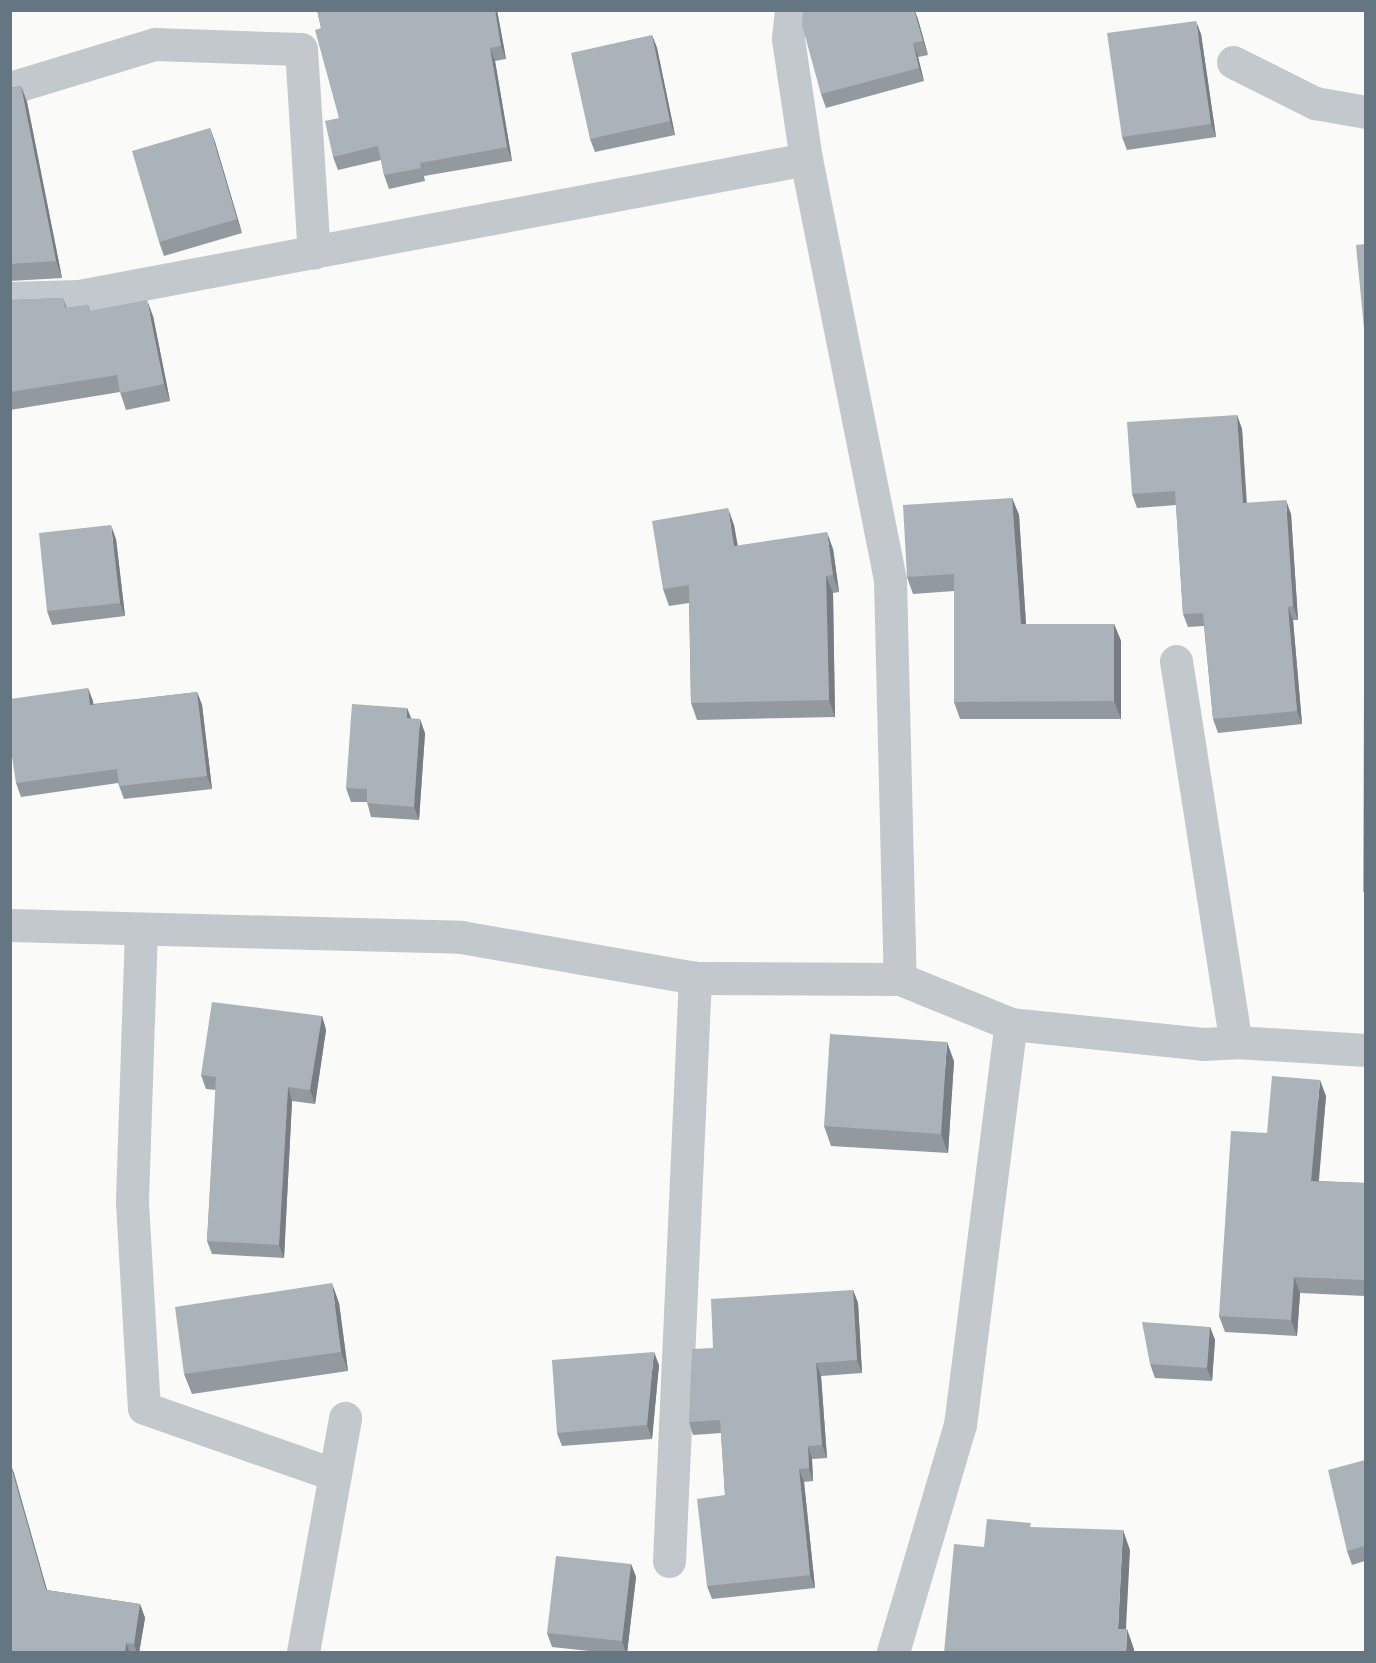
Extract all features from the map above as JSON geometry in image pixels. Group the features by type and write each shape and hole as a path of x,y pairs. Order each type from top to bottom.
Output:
{"street":[{"path":"791,10 789,39 806,159 890,580 900,979"},
{"path":"10,88 155,44 301,49 314,253"},
{"path":"1233,62 1315,103 1365,112"},
{"path":"10,298 79,296 806,159"},
{"path":"1176,661 1236,1042"},
{"path":"10,925 461,937 695,978 900,979 1011,1024 1203,1044 1236,1042 1365,1050"},
{"path":"141,929 132,1202 144,1408 335,1475"},
{"path":"669,1561 695,978"},
{"path":"892,1653 960,1425 1011,1024"},
{"path":"303,1653 345,1418"}],"building":[{"path":"317,10 495,10 501,46 490,48 507,147 420,163 421,168 384,175 378,146 333,157 325,121 339,118 315,30 321,28"},
{"path":"914,10 923,41 913,43 919,68 821,94 802,25 803,11"},
{"path":"1196,21 1211,124 1122,137 1107,33"},
{"path":"652,35 670,121 590,139 571,53"},
{"path":"21,86 56,261 10,264 10,88"},
{"path":"210,128 237,219 159,242 132,151"},
{"path":"1365,244 1365,329 1364,329 1356,245"},
{"path":"63,298 65,308 88,305 89,311 147,300 164,384 120,393 117,375 10,392 10,300"},
{"path":"1237,415 1243,503 1286,500 1293,606 1288,607 1297,711 1213,719 1203,613 1183,614 1175,491 1132,494 1127,422"},
{"path":"1012,498 1021,624 1114,624 1114,701 954,702 954,574 907,577 903,505"},
{"path":"728,508 734,546 827,532 833,575 826,576 829,700 691,703 689,585 663,589 652,521"},
{"path":"111,525 120,603 47,611 39,533"},
{"path":"88,688 90,705 197,692 207,776 119,786 117,769 16,783 10,743 10,699"},
{"path":"1364,690 1365,892 1363,892"},
{"path":"352,704 407,708 407,718 420,719 414,807 367,803 367,789 346,788"},
{"path":"212,1002 322,1016 310,1090 288,1087 279,1245 207,1241 216,1077 201,1075"},
{"path":"830,1034 947,1042 941,1134 824,1126"},
{"path":"1272,1076 1320,1080 1311,1181 1365,1183 1365,1280 1294,1277 1291,1320 1219,1316 1231,1131 1267,1133"},
{"path":"332,1283 341,1352 184,1374 175,1307"},
{"path":"853,1290 857,1360 816,1363 822,1445 808,1446 809,1468 799,1469 810,1575 707,1586 697,1499 725,1495 720,1420 689,1422 692,1349 713,1348 711,1299"},
{"path":"1142,1322 1210,1327 1207,1368 1150,1364"},
{"path":"654,1352 647,1425 557,1433 552,1360"},
{"path":"1365,1460 1365,1546 1347,1551 1328,1470"},
{"path":"10,1464 46,1590 140,1604 134,1644 126,1643 125,1653 10,1653"},
{"path":"987,1519 1031,1523 1030,1527 1123,1530 1118,1629 1127,1629 1126,1653 944,1653 954,1544 984,1547"},
{"path":"556,1556 631,1564 622,1641 547,1633"}]}
